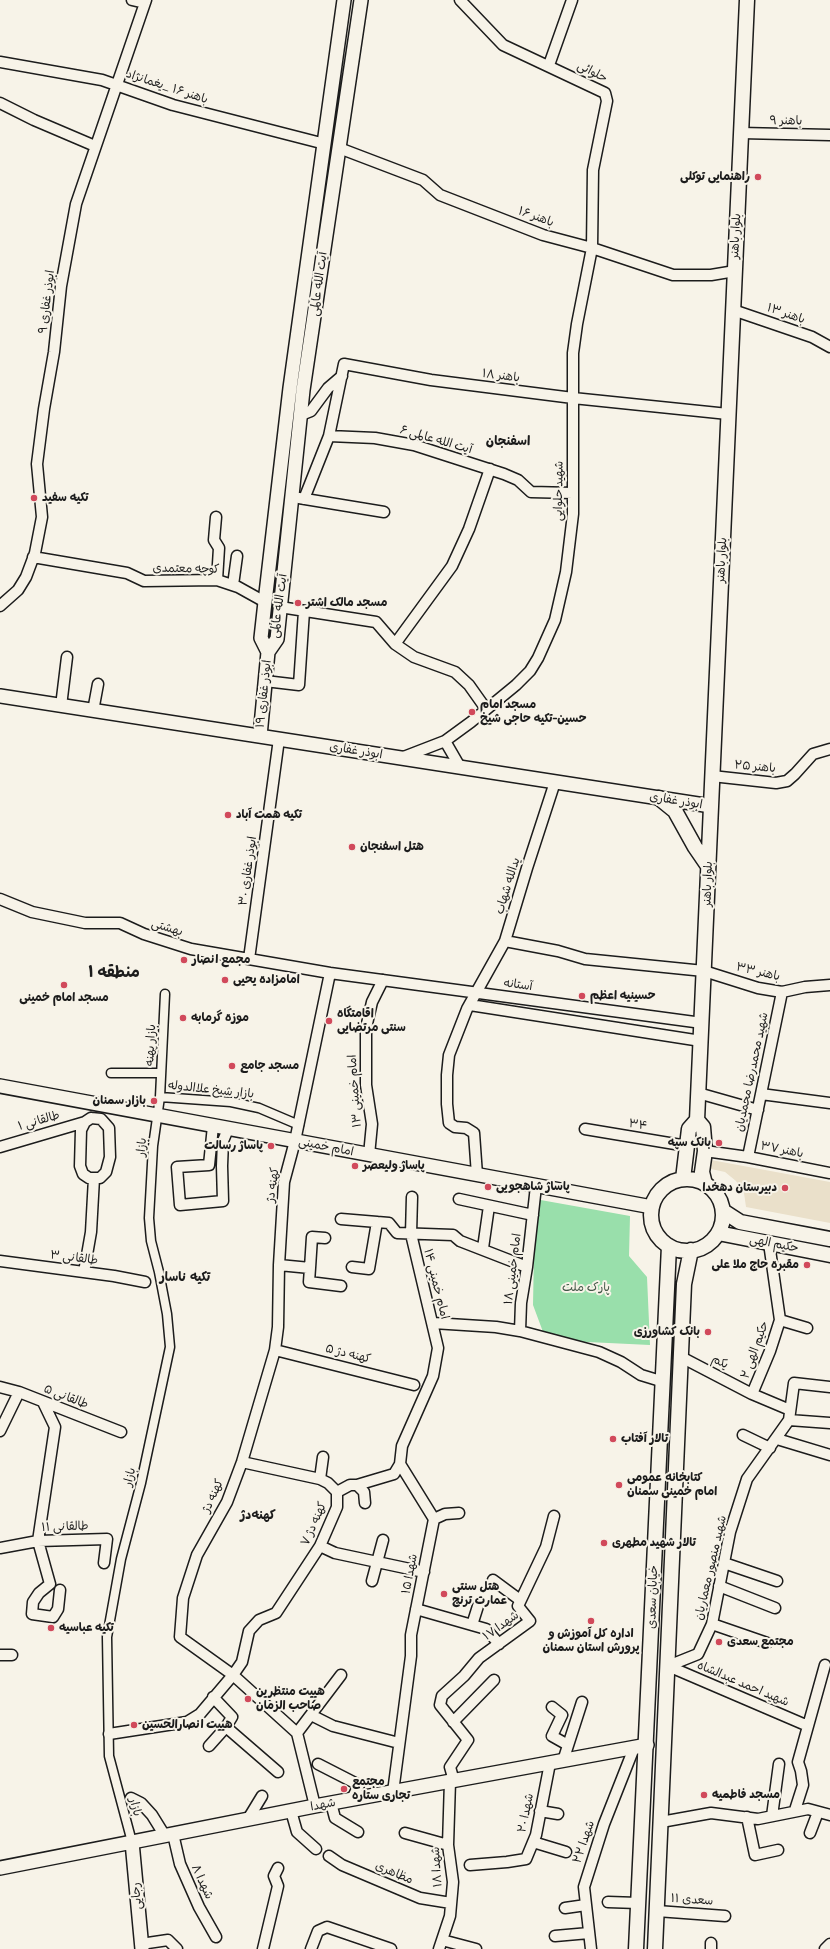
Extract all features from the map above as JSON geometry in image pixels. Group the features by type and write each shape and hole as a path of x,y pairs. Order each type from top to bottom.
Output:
{"main road":[{"name":"بلوار باهنر","path":"697,1120 747,0"},
{"path":"658,798 675,811 695,847 708,866"},
{"path":"683,1179 689,1129 697,1120 703,1127 705,1151 702,1172 705,1184"},
{"path":"683,1179 694,1180 705,1184 717,1196 723,1211 722,1222 718,1233 711,1241 702,1247 691,1250 680,1250 669,1246 661,1239 654,1229 651,1219 652,1207 656,1197 663,1188 672,1182 683,1179"},
{"name":"حکیم الهی","path":"723,1211 740,1222 830,1239"},
{"path":"737,1238 740,1222"},
{"name":"حکیم الهی","path":"718,1233 737,1238 830,1255"},
{"name":"خیابان سعدی","path":"636,1949 640,1747 664,1382 669,1246"},
{"name":"خیابان سعدی","path":"655,1949 684,1284 691,1250"},
{"path":"666,1332 672,1327 682,1331"}],"street":[{"path":"132,0 145,1"},
{"name":"آیت الله عالمی","path":"344,0 290,388 265,602 261,638 268,652 277,640 280,608 297,498 303,390 361,0"},
{"name":"حلوائی","path":"460,0 503,45 605,92 607,101 593,170 592,248"},
{"path":"549,65 572,0"},
{"name":"ابوذر غفاری ۹","path":"0,606 18,590 26,577 33,557 42,517 37,464 44,409 54,352 61,286 76,204 145,1"},
{"name":"باهنر ۱۶ _یغمانژاد","path":"0,62 118,84 173,105 325,144"},
{"path":"0,103 34,120 95,146"},
{"name":"باهنر ۹","path":"741,134 830,135"},
{"name":"باهنر ۱۶","path":"338,148 423,180 440,195 543,234 592,248 673,275 711,275 735,271"},
{"name":"شهید حلوایی","path":"399,758 445,741 486,709 530,671 538,658 555,620 566,572 573,514 573,353 578,316 592,248"},
{"name":"باهنر ۱۳","path":"733,310 812,337 830,347"},
{"name":"باهنر ۱۸","path":"342,376 344,364 431,380 573,398 728,414"},
{"path":"301,415 311,411 328,388 342,376"},
{"path":"342,376 330,436 297,498 384,512"},
{"path":"290,388 303,390"},
{"name":"آیت الله عالمی ۶","path":"330,436 375,438 414,445 490,469 518,480 531,492 573,494"},
{"path":"395,644 452,566 469,529 490,469"},
{"path":"216,517 214,540 219,548 218,580"},
{"path":"233,585 237,556"},
{"name":"کوچه معتمدی","path":"33,557 127,573 144,581 218,580 233,585 265,602"},
{"path":"280,608 376,622 395,644 414,657 455,672 469,685 486,709"},
{"path":"266,681 299,685 304,611"},
{"name":"ابوذر غفاری ۱۹","path":"260,736 268,652"},
{"path":"61,706 67,657"},
{"path":"93,711 98,684"},
{"name":"ابوذر غفاری","path":"0,696 711,806"},
{"name":"ابوذر غفاری ۳۰","path":"249,959 279,739"},
{"path":"445,741 460,767"},
{"name":"باهنر ۲۵","path":"712,776 776,783 787,781 796,774 813,754 830,749"},
{"name":"یدالله شهاب","path":"477,1175 474,1134 466,1128 455,1128 449,1123 447,1104 447,1075 449,1055 470,1005 505,941 526,868 555,782"},
{"name":"بهشتی","path":"0,899 32,912 85,924 120,923 144,934 191,949 330,973"},
{"name":"باهنر ۳۳","path":"505,941 558,951 585,959 704,971 758,988 782,992 805,986 830,985"},
{"name":"آستانه","path":"330,973 702,1023"},
{"name":"کهنه دژ","path":"297,1733 233,1675 180,1637 183,1598 197,1555 227,1502 242,1462 275,1350 278,1327 279,1265 284,1182 295,1141 330,973"},
{"name":"امام خمینی ۱۳","path":"369,1155 372,1124 366,1085 366,1028 372,1002 383,980"},
{"name":"شهید محمدرضا محمدیان","path":"748,1157 782,992"},
{"name":"بازار پهنه","path":"160,1097 165,994"},
{"path":"470,1005 701,1041"},
{"path":"111,1073 161,1073"},
{"name":"امام خمینی","path":"0,1086 652,1207"},
{"path":"698,1093 758,1110"},
{"path":"761,1094 830,1103"},
{"name":"بازار شیخ علاالدوله","path":"158,1116 160,1097 231,1102 259,1108 298,1125"},
{"name":"بازار","path":"132,1842 109,1756 107,1637 121,1559 141,1483 170,1347 167,1314 160,1272 151,1241 149,1218 153,1146 158,1116"},
{"name":"طالقانی ۱","path":"0,1146 85,1122 91,1118 101,1119 109,1128 110,1157 106,1172 100,1178 94,1178"},
{"path":"84,1272 91,1232 94,1178 89,1178 83,1174 80,1166 81,1130 85,1122"},
{"path":"214,1126 209,1165 177,1167 180,1204 223,1201 223,1141 228,1129"},
{"name":"۳۴","path":"585,1130 688,1146"},
{"name":"باهنر ۳۷","path":"705,1151 748,1157 830,1173"},
{"name":"امام خمینی ۱۸","path":"520,1331 521,1303 528,1267 536,1186"},
{"name":"امام خمینی ۱۴","path":"400,1464 402,1446 433,1376 438,1348 411,1234 412,1197"},
{"path":"458,1199 533,1215"},
{"path":"483,1248 489,1206"},
{"path":"341,1219 389,1223 397,1233 453,1235 460,1241 483,1248 528,1267"},
{"path":"352,1267 369,1269 377,1222"},
{"path":"325,1238 312,1237 309,1282 341,1286"},
{"name":"حکیم الهی ۲","path":"752,1394 770,1351 780,1320 769,1244"},
{"name":"طالقانی ۳","path":"0,1261 145,1282"},
{"path":"279,1265 310,1268"},
{"path":"780,1320 807,1328"},
{"path":"433,1324 496,1327 520,1331 598,1352 621,1362 641,1375 664,1382"},
{"name":"کهنه دژ ۵","path":"275,1350 414,1385"},
{"name":"یکم","path":"681,1357 790,1415 830,1423"},
{"name":"شهید منصور معماریان","path":"668,1666 698,1654 712,1624 730,1532 747,1479 777,1439 790,1415 794,1383 830,1387"},
{"name":"طالقانی ۵","path":"0,1387 19,1392 121,1432"},
{"path":"0,1431 19,1392"},
{"path":"43,1402 55,1427 38,1541 50,1584 39,1593 34,1602 32,1614 53,1617 58,1609 60,1590"},
{"path":"743,1435 770,1448"},
{"path":"777,1439 830,1455"},
{"path":"320,1479 323,1456"},
{"name":"کهنه دژ ۷","path":"233,1675 242,1662 249,1631 259,1620 276,1613 320,1546 337,1507 336,1492 328,1483 320,1479 242,1462"},
{"path":"336,1492 350,1485 357,1485 394,1474 400,1464 434,1519 445,1514 459,1513"},
{"path":"357,1485 364,1492 365,1503"},
{"name":"شهدا ۱۷","path":"452,1781 450,1767 468,1740 440,1705 442,1696 464,1676 479,1658 530,1621 518,1606 546,1547 554,1516"},
{"name":"شهدا ۱۵","path":"393,1792 411,1656 411,1635 434,1519"},
{"name":"طالقانی ۱۱","path":"0,1548 38,1541 107,1539 104,1563"},
{"path":"372,1580 383,1540"},
{"path":"320,1546 335,1553 424,1572"},
{"path":"724,1563 777,1581"},
{"path":"493,1580 520,1600"},
{"path":"719,1586 775,1608"},
{"path":"472,1625 478,1606"},
{"path":"416,1609 486,1629 499,1644"},
{"path":"712,1624 767,1643"},
{"path":"0,1655 12,1655"},
{"name":"شهید احمد عبدالشاه","path":"668,1666 808,1726"},
{"path":"795,1810 803,1785 798,1762 826,1666"},
{"path":"109,1734 187,1722 200,1714 233,1675"},
{"path":"315,1806 297,1733 341,1675"},
{"path":"453,1722 494,1680"},
{"path":"209,1746 226,1727 232,1717 213,1697"},
{"path":"563,1761 582,1702"},
{"path":"552,1707 562,1714 552,1736 568,1745"},
{"path":"311,1715 333,1726 399,1743"},
{"path":"226,1727 278,1772"},
{"name":"شهدا","path":"0,1868 352,1799 640,1747"},
{"name":"شهدا ۲۲","path":"591,1949 584,1887 588,1871 640,1747"},
{"name":"شهدا ۲۰","path":"470,1864 508,1862 526,1858 533,1842 550,1763"},
{"path":"318,1764 359,1785 352,1799"},
{"path":"772,1816 779,1764"},
{"name":"شهدا ۱۸","path":"441,1944 450,1916 453,1882 448,1845 452,1781"},
{"path":"248,1819 262,1796"},
{"name":"شهدا ۸","path":"131,1798 141,1803 169,1835 199,1907 216,1937"},
{"path":"331,1803 335,1818 358,1832"},
{"path":"661,1822 711,1813 758,1819 795,1810 808,1809 830,1816"},
{"path":"290,1811 297,1832 316,1849"},
{"path":"540,1811 558,1814"},
{"path":"810,1833 818,1812"},
{"path":"746,1817 755,1855 778,1850"},
{"path":"405,1833 448,1845"},
{"name":"رجایی","path":"132,1842 141,1946"},
{"path":"533,1842 566,1852"},
{"name":"مظاهری","path":"329,1856 342,1864 420,1898 451,1903"},
{"path":"263,1949 278,1886 274,1876 278,1868"},
{"path":"608,1902 638,1903"},
{"path":"565,1908 586,1905"},
{"name":"سعدی ۱۱","path":"657,1911 724,1916"},
{"path":"311,1949 318,1931 327,1927 391,1949"},
{"path":"555,1936 589,1933"},
{"path":"141,1946 168,1940 177,1949"},
{"path":"441,1944 476,1949"},
{"path":"825,1949 830,1944"}],"shaded area":[{"name":"دبیرستان دهخدا","path":"711,1160 830,1182 830,1223 746,1207 744,1193 736,1181 725,1172 711,1169"}],"green space":[{"name":"پارک ملت","path":"535,1199 630,1216 629,1256 647,1277 650,1345 546,1340 533,1305"}],"place":[{"name":"راهنمایی توکلی","path":"758,177"},
{"name":"تکیه سفید","path":"34,498"},
{"name":"مسجد مالک اشتر","path":"298,603"},
{"name":"مسجد امام حسین-تکیه حاجی شیخ","path":"472,712"},
{"name":"تکیه همت آباد","path":"228,815"},
{"name":"هتل اسفنجان","path":"352,847"},
{"name":"مجمع انصار","path":"184,960"},
{"name":"امامزاده یحیی","path":"225,980"},
{"name":"مسجد امام خمینی","path":"64,985"},
{"name":"حسینیه اعظم","path":"582,996"},
{"name":"موزه گرمابه","path":"183,1018"},
{"name":"اقامتگاه سنتی مرتضایی","path":"329,1021"},
{"name":"مسجد جامع","path":"232,1066"},
{"name":"بازار سمنان","path":"154,1101"},
{"name":"بانک سپه","path":"719,1143"},
{"name":"پاساژ رسالت","path":"271,1146"},
{"name":"پاساژ ولیعصر","path":"355,1166"},
{"name":"پاساژ شاهجویی","path":"488,1187"},
{"name":"دبیرستان دهخدا","path":"785,1188"},
{"name":"مقبره حاج ملا علی","path":"807,1265"},
{"name":"بانک کشاورزی","path":"708,1332"},
{"name":"تالار آفتاب","path":"613,1439"},
{"name":"کتابخانه عمومی امام خمینی سمنان","path":"619,1485"},
{"name":"تالار شهید مطهری","path":"604,1543"},
{"name":"هتل سنتی عمارت ترنج","path":"444,1594"},
{"name":"اداره کل آموزش و پرورش استان سمنان","path":"591,1621"},
{"name":"تکیه عباسیه","path":"51,1628"},
{"name":"مجتمع سعدی","path":"719,1642"},
{"name":"هییت منتظرین صاحب الزمان","path":"248,1699"},
{"name":"هییت انصارالحسین","path":"134,1725"},
{"name":"مجتمع تجاری ستاره","path":"344,1789"},
{"name":"مسجد فاطمیه","path":"704,1795"}],"district":[{"name":"اسفنجان","path":"508,442"},
{"name":"منطقه ۱","path":"114,973"},
{"name":"تکیه ناسار","path":"185,1278"},
{"name":"کهنه‌دژ","path":"258,1516"}]}
